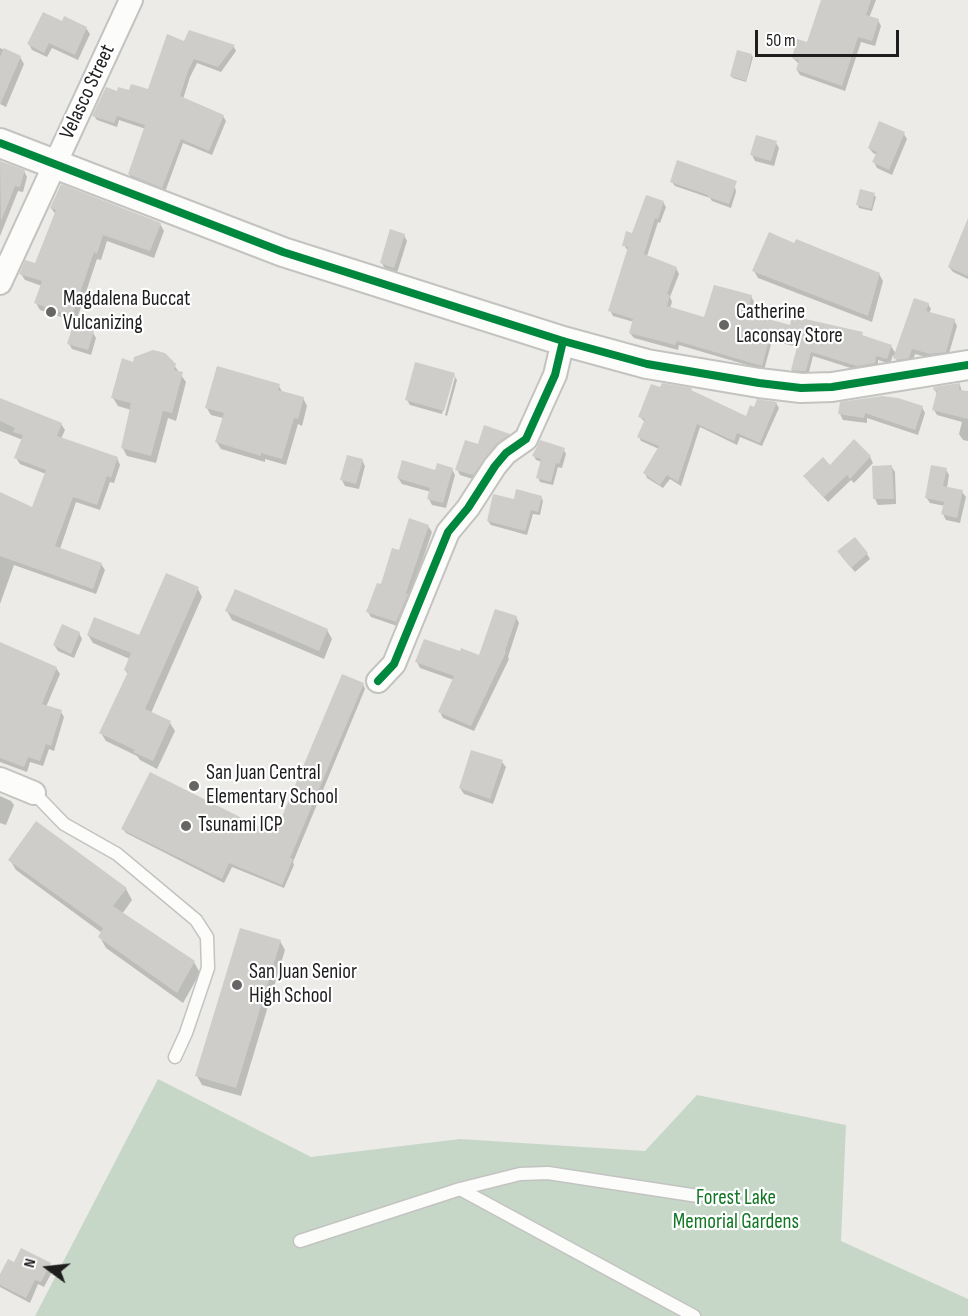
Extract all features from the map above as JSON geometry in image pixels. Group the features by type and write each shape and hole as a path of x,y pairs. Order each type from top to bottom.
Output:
{"street":[{"name":"Velasco Street","path":"0,283 131,0"},
{"path":"0,143 283,252 647,364 801,388 832,387 968,365"},
{"path":"378,681 394,664 448,532 468,508 495,466 506,453 526,438 555,375 563,340"},
{"path":"0,779 34,793"}],"lane":[{"path":"34,793 64,824 117,854 196,920 207,937 208,968 186,1033 175,1057"},
{"path":"300,1240 460,1189 520,1174 548,1173 698,1196"},
{"path":"460,1189 694,1316"}],"green space":[{"name":"Forest Lake Memorial Gardens","path":"158,1079 311,1157 460,1139 645,1151 697,1095 846,1125 841,1241 968,1299 968,1316 35,1316"}],"building":[{"path":"821,0 871,0 866,15 879,19 872,41 858,37 842,86 796,70 799,60 792,58 797,39 807,42"},
{"path":"43,12 62,21 64,16 87,27 75,55 49,43 44,53 27,44"},
{"path":"189,30 235,45 218,67 194,59 180,96 224,115 209,151 181,139 162,188 128,174 145,125 117,116 114,123 92,116 106,87 117,91 118,87 129,90 131,84 148,89 167,34 184,41"},
{"path":"4,48 21,56 0,105 0,57"},
{"path":"737,50 752,54 746,81 730,76"},
{"path":"879,121 905,132 889,170 872,162 877,152 868,148"},
{"path":"756,135 777,141 771,161 750,155"},
{"path":"677,160 737,181 729,204 670,182"},
{"path":"0,161 25,170 20,187 15,186 1,221"},
{"path":"61,184 161,223 150,251 103,235 97,254 94,252 72,316 34,303 42,281 19,274 25,260 35,263 56,210 50,208"},
{"path":"860,189 875,193 871,209 856,205"},
{"path":"646,195 664,201 658,219 655,218 644,254 677,267 667,294 670,295 667,306 704,317 714,285 752,295 747,313 790,325 792,316 863,332 862,335 892,345 887,359 876,356 875,363 857,366 811,352 806,371 791,370 798,343 770,336 762,366 677,341 675,345 629,333 633,319 608,311 628,247 622,246 626,231 632,233"},
{"path":"968,218 968,276 948,267"},
{"path":"390,229 405,234 394,268 380,263"},
{"path":"769,232 794,243 796,239 880,273 868,316 752,271"},
{"path":"914,298 929,303 926,311 955,319 946,352 930,354 912,349 909,358 898,360 893,358"},
{"path":"73,325 94,331 88,350 67,344"},
{"path":"153,350 165,353 176,364 174,370 183,372 172,413 163,411 151,456 121,448 131,403 111,398 122,358 133,362 134,357"},
{"path":"415,362 455,373 444,411 405,400"},
{"path":"217,366 280,384 278,390 304,397 298,419 294,418 282,459 261,453 261,456 215,442 224,413 205,408"},
{"path":"662,383 692,388 691,390 746,416 750,405 754,407 757,399 777,402 760,443 737,433 734,441 697,424 678,482 667,475 660,485 643,473 659,446 637,437 645,419 638,417 651,384 660,387"},
{"path":"960,383 959,390 968,391 968,419 932,410 937,391 933,390 934,387"},
{"path":"882,396 898,398 923,406 915,430 865,413 864,418 838,414 840,402"},
{"path":"0,398 62,423 57,436 118,457 111,478 107,476 97,505 73,497 55,546 102,563 93,589 0,556 0,492 32,507 46,470 14,458 23,435 13,432 15,428 0,421"},
{"path":"484,425 510,434 496,444 473,475 455,470 465,440 478,444"},
{"path":"854,439 871,456 850,479 847,475 824,497 803,476 823,457 830,465"},
{"path":"540,440 565,448 559,464 556,463 551,482 536,478 541,459 532,456"},
{"path":"347,455 363,459 356,484 340,480"},
{"path":"402,460 435,470 437,463 453,468 443,503 427,499 430,488 397,478"},
{"path":"892,465 894,499 873,499 872,466"},
{"path":"931,465 947,468 943,486 963,490 957,518 941,514 944,502 925,498"},
{"path":"516,489 542,496 538,512 531,510 525,531 487,521 493,494 514,499"},
{"path":"409,518 429,525 406,593 408,594 396,622 366,612 377,583 381,584 392,548 399,550"},
{"path":"855,537 868,553 851,568 837,551"},
{"path":"166,573 199,587 145,709 171,721 153,761 99,733 128,672 124,670 131,653 87,635 94,617 139,635"},
{"path":"235,589 328,629 319,651 225,611"},
{"path":"495,609 517,616 506,652 471,726 438,712 454,676 415,662 424,639 479,655"},
{"path":"62,624 80,632 71,654 53,645"},
{"path":"0,642 57,667 42,704 62,710 51,746 46,744 40,761 28,757 24,767 0,758"},
{"path":"342,674 364,683 290,858 293,859 282,885 229,863 222,879 121,829 150,772 270,832 274,824 278,826"},
{"path":"471,750 503,760 490,799 459,788"},
{"path":"36,821 127,888 113,906 195,961 177,993 98,937 103,928 8,860"},
{"path":"240,928 281,940 236,1088 195,1076"},
{"path":"21,1248 51,1263 41,1282 35,1280 26,1298 0,1285 0,1274 8,1259 14,1262"}],"cycle path":[{"path":"0,143 283,252 563,341 647,364 801,388 832,387 968,365"},
{"path":"378,681 394,664 448,532 468,508 495,466 506,453 526,439 555,375 563,341"}],"place":[{"name":"Magdalena Buccat Vulcanizing","path":"51,312"},
{"name":"Catherine Laconsay Store","path":"724,325"},
{"name":"San Juan Central Elementary School","path":"194,786"},
{"name":"Tsunami ICP","path":"186,826"},
{"name":"San Juan Senior High School","path":"237,985"}]}
